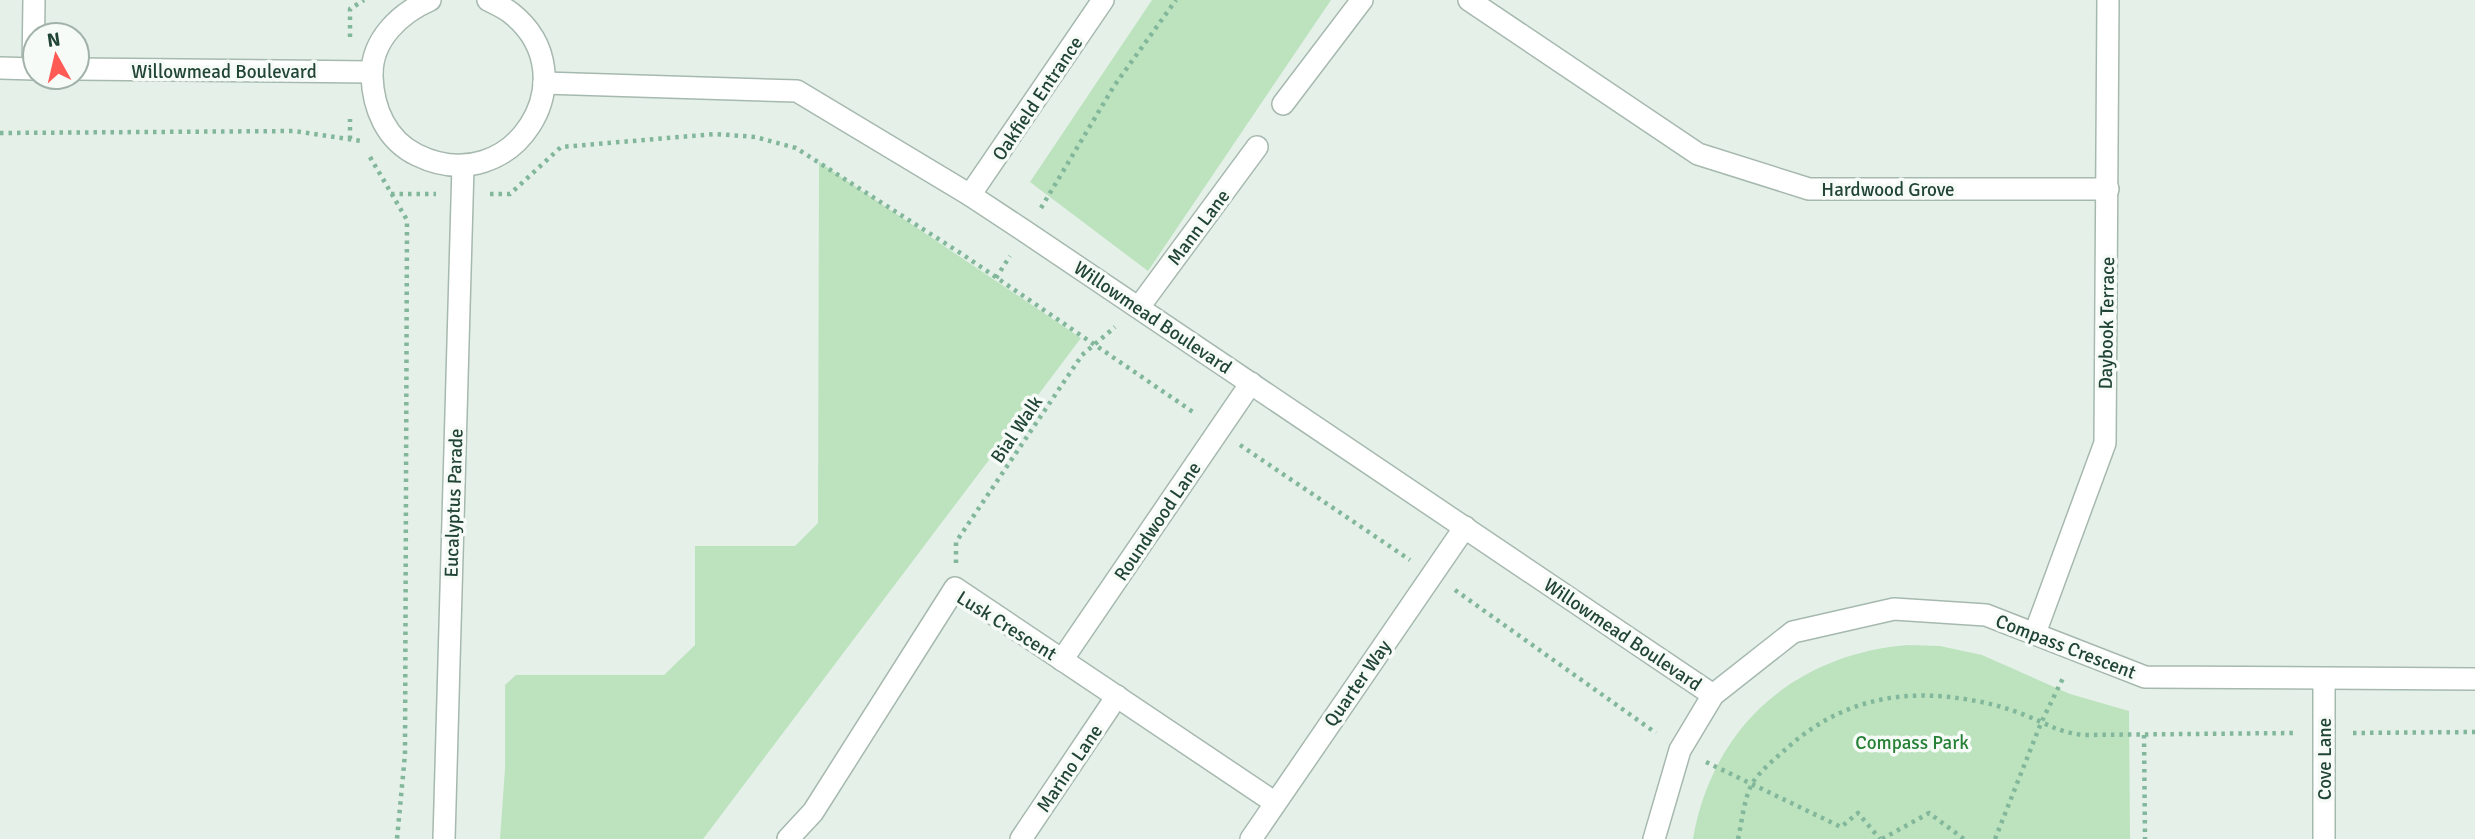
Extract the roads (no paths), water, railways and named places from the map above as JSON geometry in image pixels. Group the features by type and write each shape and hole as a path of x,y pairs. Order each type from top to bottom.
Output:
{"street":[{"path":"34,0 34,21"},
{"path":"429,0 411,8 392,25 378,47 372,72 374,102 386,129 407,150 433,163 463,166 488,161 510,148 528,130 540,108 544,83 541,56 530,32 511,12 488,0"},
{"name":"Oakfield Entrance","path":"970,195 1103,0"},
{"path":"1283,104 1362,0"},
{"name":"Hardwood Grove","path":"1469,0 1698,154 1809,189 2108,189"},
{"name":"Daybook Terrace","path":"2035,633 2105,443 2108,0"},
{"path":"0,68 21,69"},
{"name":"Willowmead Boulevard","path":"91,69 372,72"},
{"name":"Willowmead Boulevard","path":"544,83 797,91 970,195 1713,695"},
{"name":"Mann Lane","path":"1139,307 1256,147"},
{"name":"Eucalyptus Parade","path":"444,839 463,166"},
{"name":"Roundwood Lane","path":"1062,660 1251,383"},
{"name":"Quarter Way","path":"1251,839 1465,527"},
{"name":"Lusk Crescent","path":"788,839 813,812 955,588 1274,802"},
{"name":"Compass Crescent","path":"1654,839 1680,750 1713,695 1793,632 1894,609 1986,615 2144,677 2475,679"},
{"name":"Cove Lane","path":"2324,680 2324,839"},
{"name":"Marino Lane","path":"1021,839 1117,696"}],"park label":[{"name":"Compass Park","path":"1912,742"}]}
